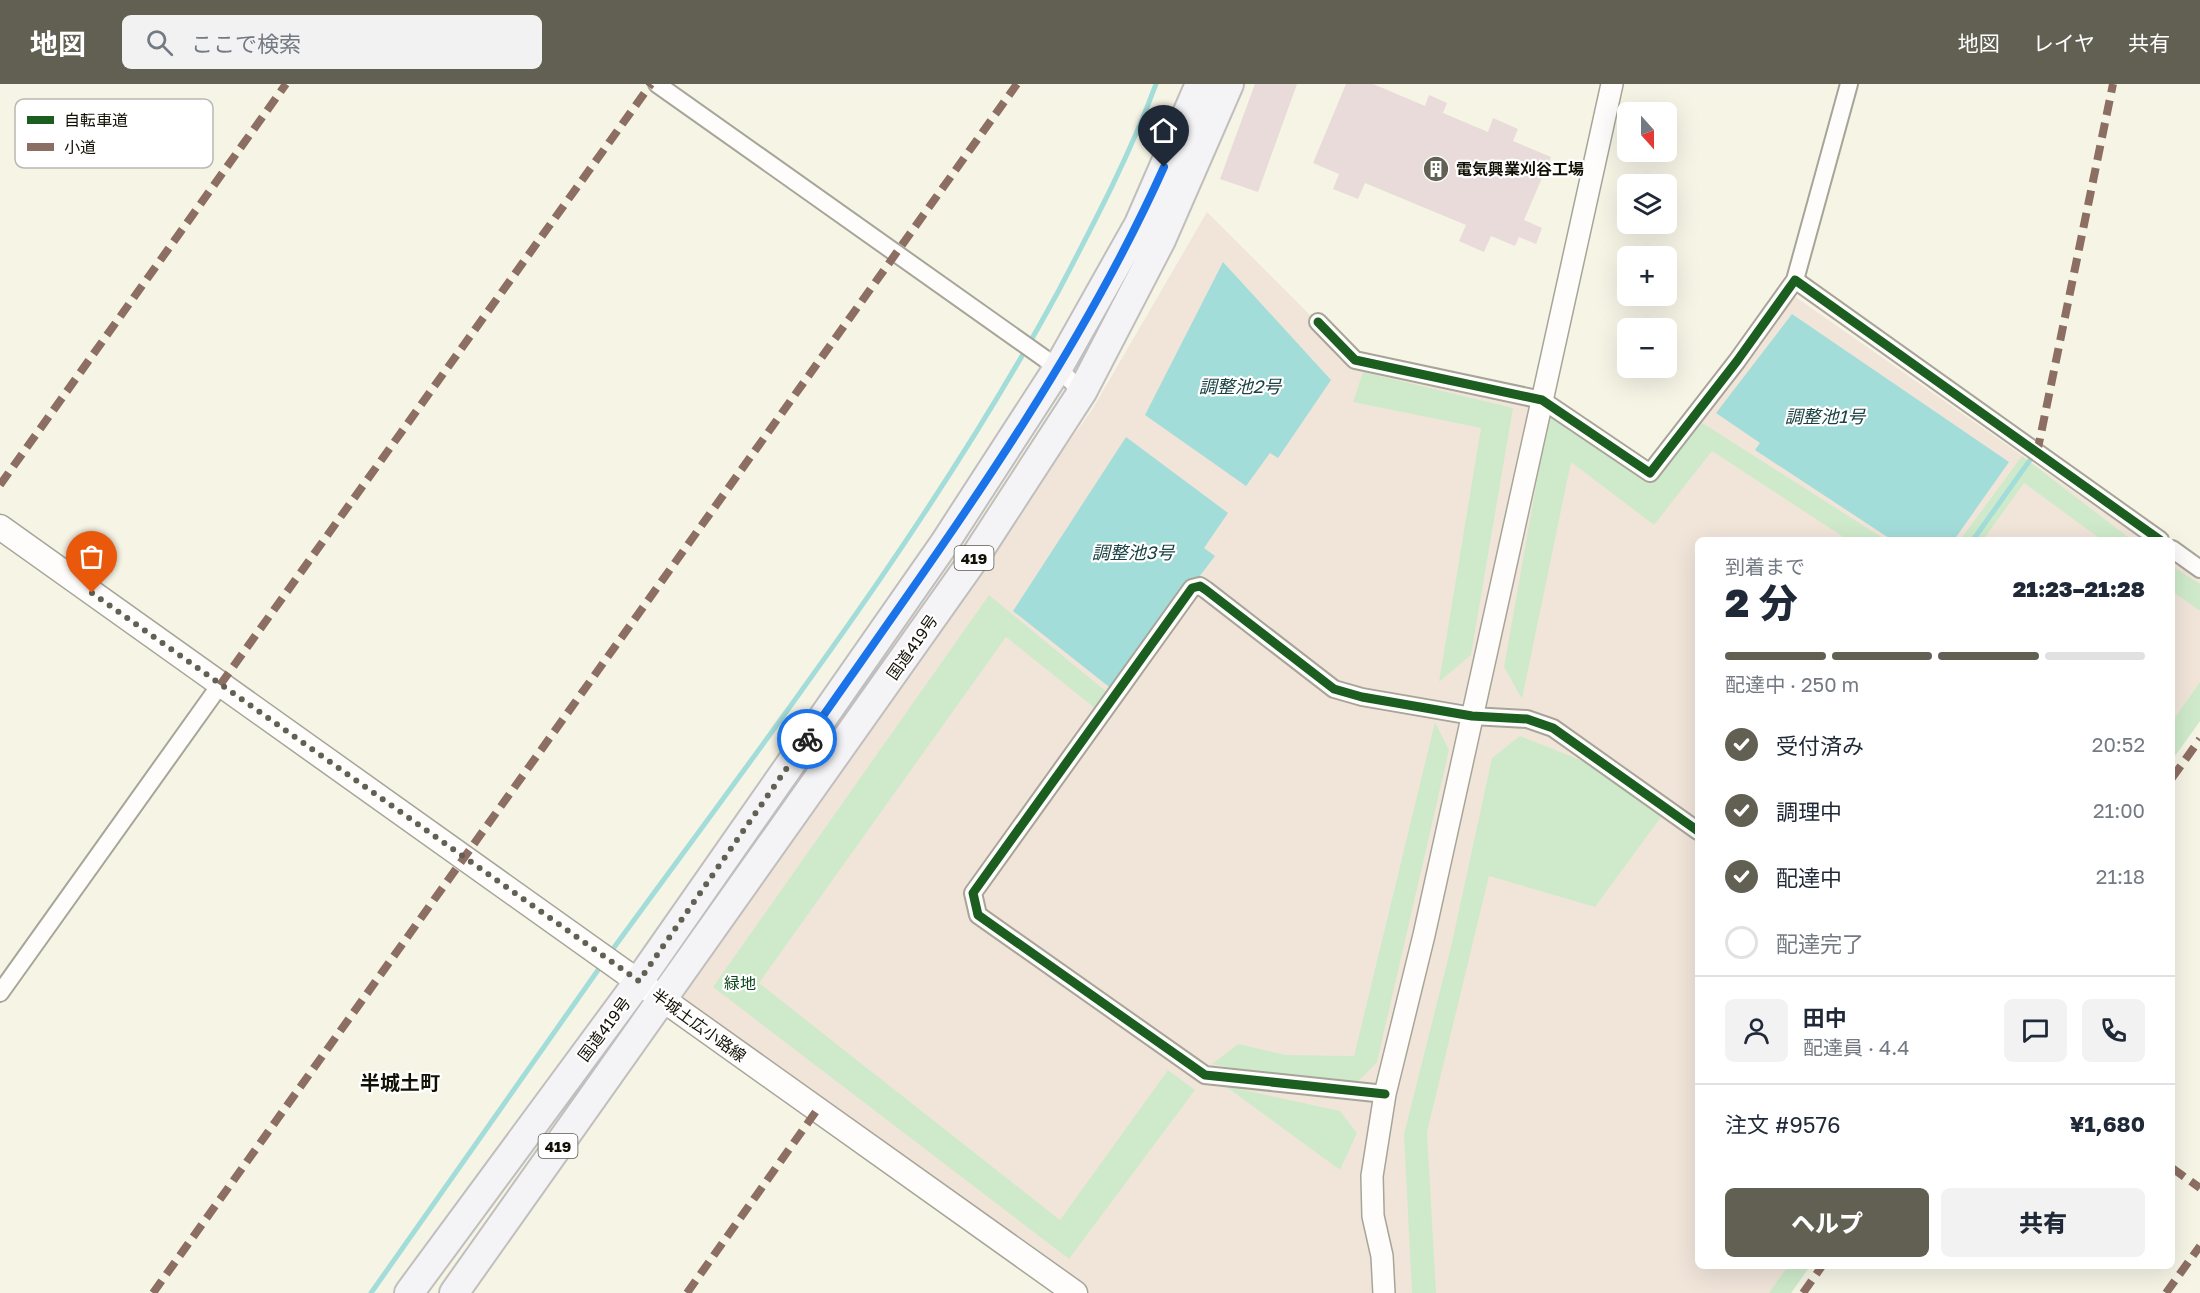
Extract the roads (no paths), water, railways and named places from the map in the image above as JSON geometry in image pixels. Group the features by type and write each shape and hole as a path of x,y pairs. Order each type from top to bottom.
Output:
{"highway":[{"name":"国道419号","path":"410,1293 628,973 944,544 1058,368 1139,224 1200,84"},
{"name":"国道419号","path":"454,1293 971,563 1082,392 1161,240 1229,84"}],"main road":[{"name":"半城土広小路線","path":"0,527 628,973 1070,1292"}],"street":[{"path":"657,84 1058,368 1082,392"},
{"path":"1384,1293 1382,1256 1373,1216 1372,1176 1385,1094 1424,935 1612,84"},
{"path":"1318,322 1355,360 1542,400 1650,473 1737,362 1795,280 1849,84"},
{"path":"1795,280 2156,537"},
{"path":"2175,551 2200,569"},
{"path":"1385,1094 1205,1075 978,915 973,893 1192,588 1200,586 1206,590 1334,689 1362,697 1472,716 1527,719 1553,728 1695,829"},
{"path":"0,993 220,685"}],"water":[{"name":"調整池2号","path":"1223,262 1331,380 1278,458 1270,453 1246,486 1145,415"},
{"name":"調整池1号","path":"1792,314 2009,462 1956,537 1887,537 1755,450 1760,443 1716,413"},
{"name":"調整池3号","path":"1126,437 1228,513 1204,548 1215,556 1113,690 1013,611"}],"waterway":[{"path":"610,953 846,629 958,462 1059,290 1123,163 1156,84"},
{"path":"1975,537 2035,453"},
{"path":"371,1293 603,963"}],"place":[{"name":"電気興業刈谷工場","path":"1436,169"}],"district":[{"name":"半城土町","path":"400,1082"}],"park label":[{"name":"緑地","path":"740,983"}]}
